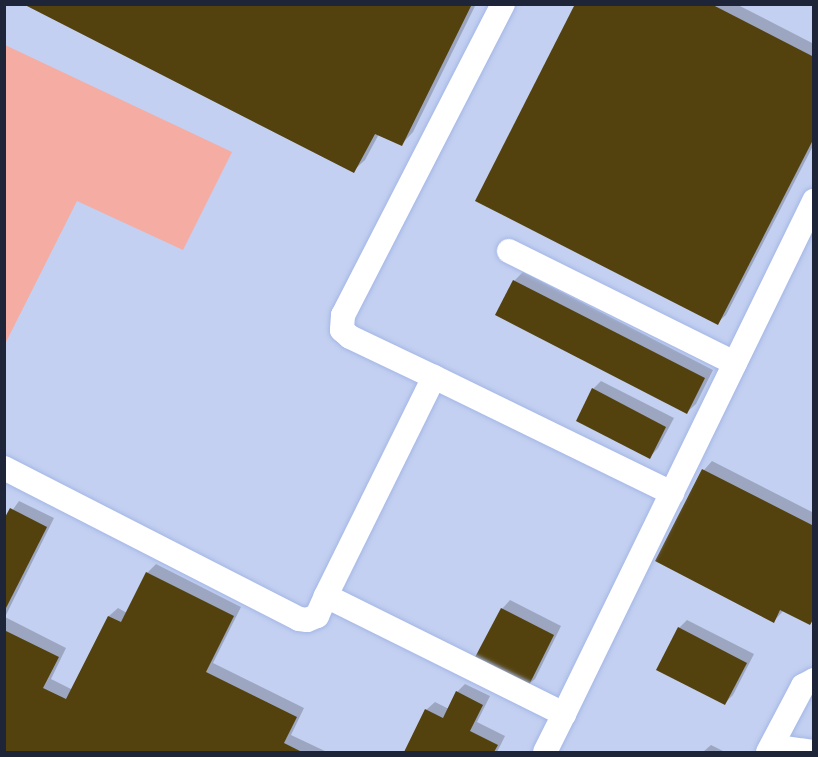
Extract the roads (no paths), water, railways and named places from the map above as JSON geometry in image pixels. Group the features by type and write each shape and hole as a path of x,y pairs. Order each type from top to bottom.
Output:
{"lane":[{"path":"503,4 343,315 342,330 350,337 672,493"},
{"path":"545,753 813,201"},
{"path":"508,251 735,363"},
{"path":"4,468 299,619 306,620 316,616 434,377"},
{"path":"326,596 564,714"},
{"path":"813,680 803,686 770,749 813,753"}]}
